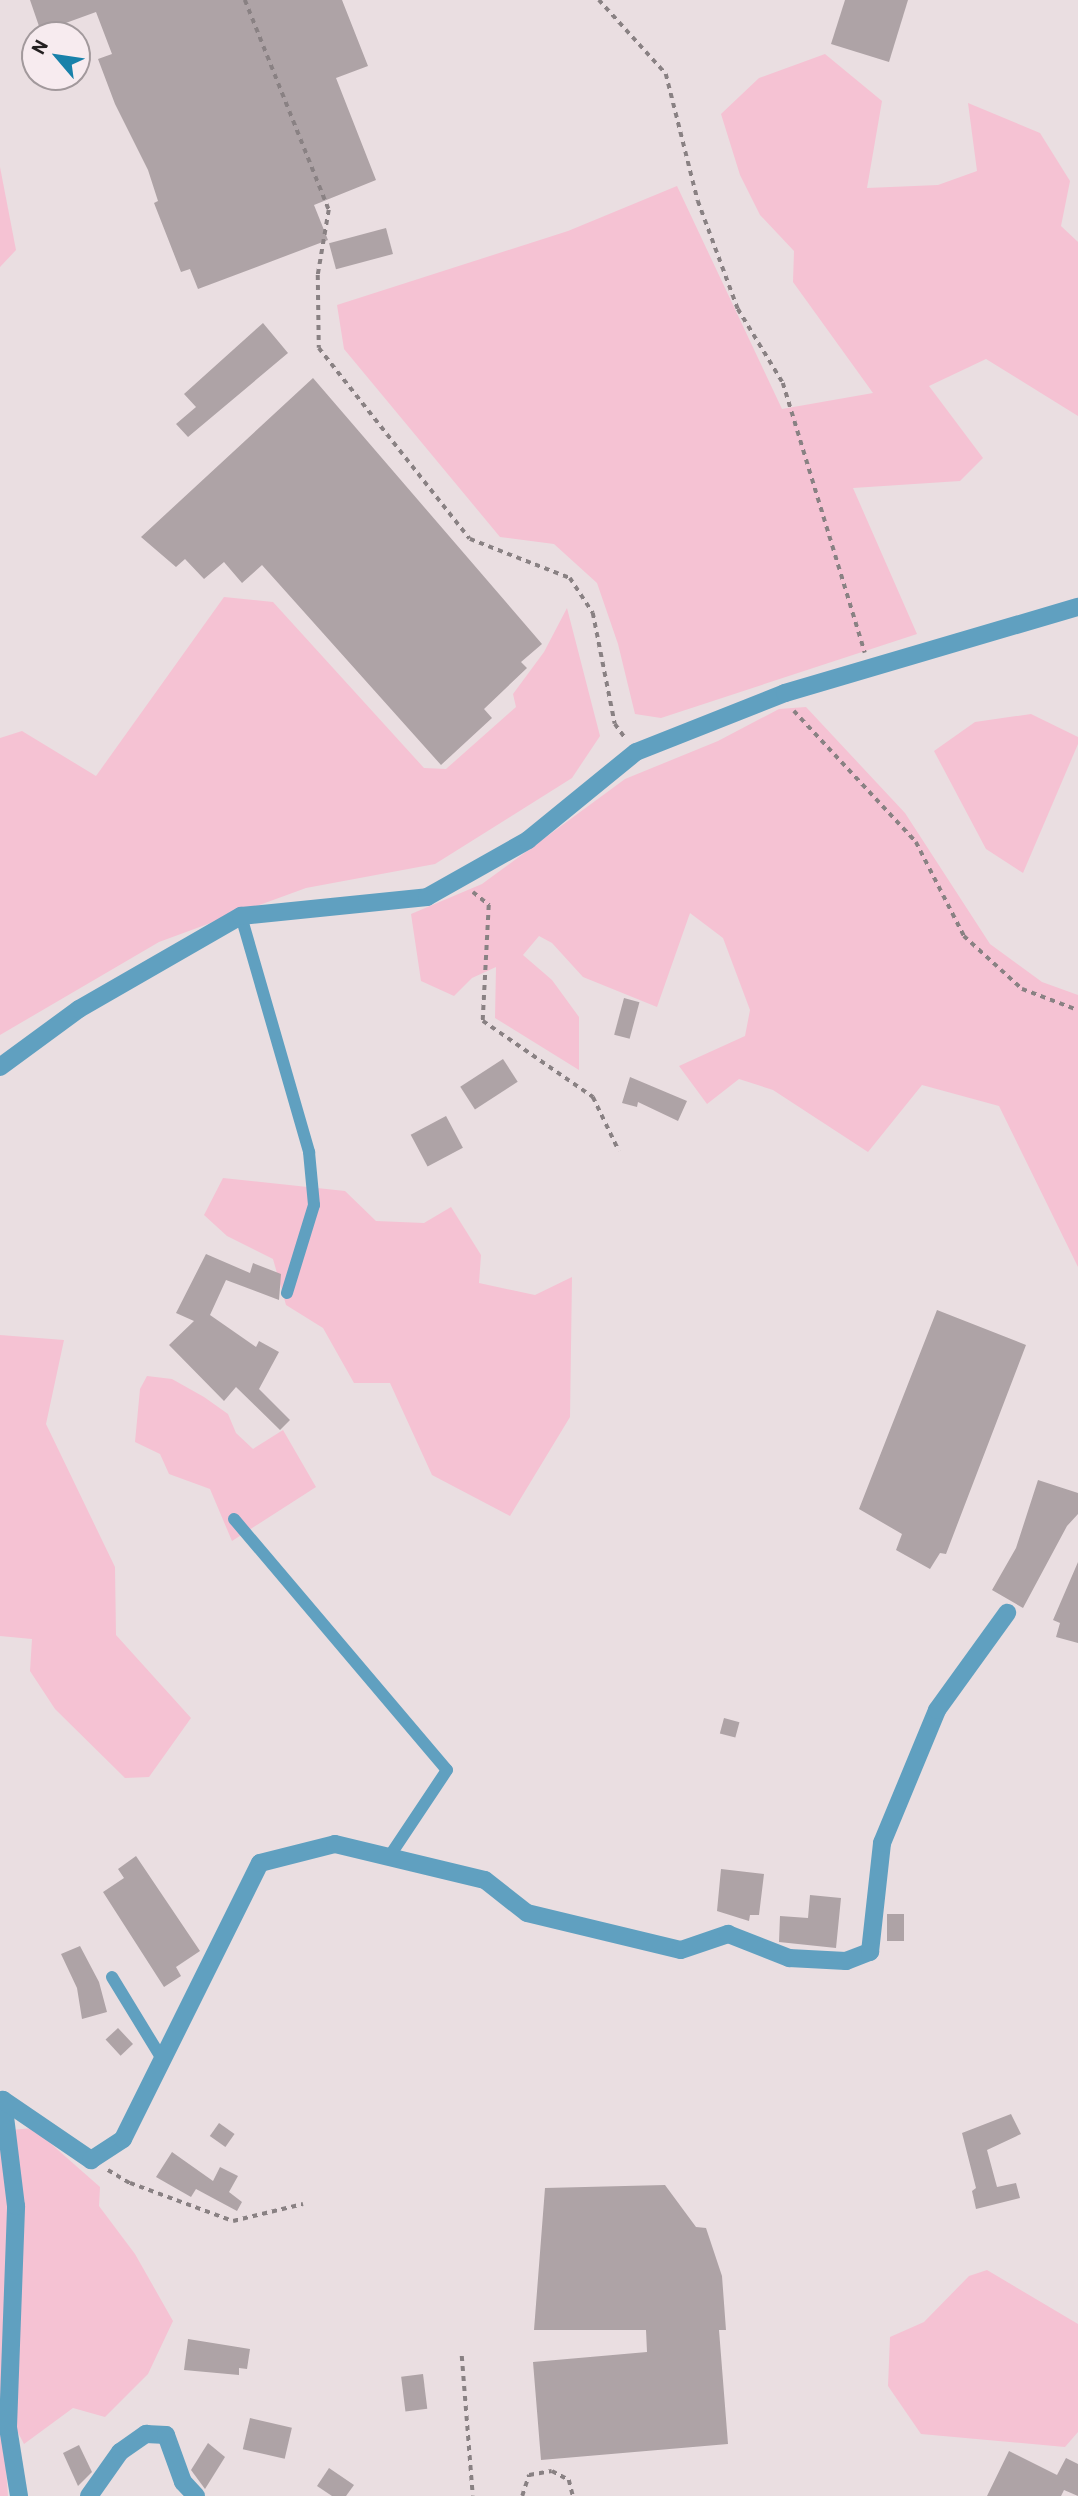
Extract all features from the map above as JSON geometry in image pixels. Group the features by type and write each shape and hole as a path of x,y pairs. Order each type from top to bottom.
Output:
{"street":[{"path":"0,1067 79,1009 241,916 427,897 528,840 636,752 785,693 1078,607"},
{"path":"1,2098 91,2160 123,2139 260,1863 335,1844 485,1880 527,1913 681,1950 728,1934 789,1958 846,1961 870,1952 882,1843 937,1710 1007,1613"},
{"path":"1,2098 16,2206 8,2427 19,2496"},
{"path":"89,2496 120,2452 146,2434 166,2435 183,2482 196,2496"}],"lane":[{"path":"241,916 309,1153 314,1205 287,1293"},
{"path":"234,1519 447,1770 389,1857"},
{"path":"112,1977 162,2059"}],"path":[{"path":"245,0 329,210 318,275 320,348 470,539 570,578 593,613 615,724 636,752"},
{"path":"599,0 666,74 698,201 738,309 783,383 870,668"},
{"path":"785,693 796,715 916,842 964,936 1022,989 1078,1010"},
{"path":"457,880 489,905 483,1021 593,1097 619,1151"},
{"path":"91,2160 130,2183 233,2221 303,2204"},
{"path":"462,2356 473,2496"},
{"path":"522,2496 528,2475 552,2471 569,2480 573,2496"}],"shaded area":[{"path":"825,54 882,101 867,188 938,185 977,171 968,103 1040,133 1070,181 1061,226 1078,242 1078,416 986,359 929,386 983,458 960,481 853,488 917,634 661,718 635,714 618,644 597,583 554,544 500,537 344,349 337,305 568,231 677,186 782,409 873,393 793,282 794,251 760,215 740,175 721,114 759,78"},
{"path":"0,167 16,250 0,267"},
{"path":"224,597 273,602 424,768 446,769 516,707 513,694 544,652 567,608 600,736 572,778 435,864 306,888 159,942 0,1035 0,738 22,731 96,776"},
{"path":"806,707 905,813 990,944 1042,982 1078,995 1078,1267 999,1106 922,1085 868,1152 773,1090 739,1079 707,1104 679,1066 745,1036 750,1010 723,938 690,913 657,1007 583,977 552,943 539,936 523,955 552,980 579,1017 579,1070 495,1018 496,967 472,978 454,996 421,981 411,914 482,884 625,779 718,741 779,709"},
{"path":"1031,714 1078,737 1078,744 1023,873 986,849 934,751 975,722"},
{"path":"223,1178 345,1191 376,1221 424,1223 451,1207 481,1255 479,1283 535,1295 572,1277 570,1417 510,1516 432,1475 390,1383 354,1383 323,1328 286,1305 273,1259 227,1236 204,1215"},
{"path":"0,1335 64,1340 46,1424 115,1567 116,1635 191,1718 149,1777 125,1778 55,1709 30,1671 32,1639 0,1636"},
{"path":"147,1376 172,1379 204,1397 228,1414 236,1433 253,1449 283,1430 316,1487 232,1541 210,1489 169,1474 160,1454 135,1442 140,1389"},
{"path":"33,2128 100,2187 99,2206 135,2254 173,2321 148,2374 105,2417 73,2408 24,2444 1,2400 8,2496 0,2496 0,2131"},
{"path":"987,2270 1078,2324 1078,2432 1065,2447 921,2434 888,2386 890,2337 924,2322 969,2276"}],"building":[{"path":"30,0 342,0 368,66 336,78 376,180 314,205 328,240 198,289 190,269 181,272 154,203 158,201 148,170 115,104 98,59 112,54 96,12 71,21 37,21"},
{"path":"845,0 908,0 889,62 831,44"},
{"path":"386,228 393,254 336,269 329,243"},
{"path":"263,323 288,353 188,437 176,424 196,407 184,394"},
{"path":"313,378 542,644 521,662 527,668 484,709 492,718 441,765 262,565 242,583 224,562 204,579 185,559 176,567 141,537"},
{"path":"624,998 639,1002 630,1039 614,1035"},
{"path":"503,1059 518,1082 475,1109 460,1087"},
{"path":"630,1077 687,1101 678,1121 638,1102 637,1107 622,1103"},
{"path":"446,1116 463,1148 428,1167 411,1135"},
{"path":"206,1254 250,1273 253,1263 281,1274 279,1300 226,1280 210,1315 256,1347 259,1341 279,1352 259,1389 290,1420 280,1430 236,1387 224,1401 169,1345 194,1321 176,1313"},
{"path":"937,1310 1026,1345 946,1554 940,1553 930,1569 896,1550 902,1534 859,1509"},
{"path":"1038,1480 1078,1493 1078,1514 1067,1526 1023,1608 992,1590 1016,1548"},
{"path":"1078,1562 1078,1643 1056,1637 1060,1623 1053,1620"},
{"path":"724,1718 739,1722 735,1738 720,1733"},
{"path":"136,1856 200,1951 176,1967 181,1976 164,1987 103,1892 124,1878 118,1869"},
{"path":"721,1869 764,1874 759,1915 750,1915 749,1921 717,1911"},
{"path":"810,1895 841,1898 836,1948 779,1942 780,1916 808,1918"},
{"path":"887,1914 904,1914 904,1941 887,1941"},
{"path":"80,1946 99,1982 107,2012 82,2019 77,1988 61,1954"},
{"path":"118,2028 133,2044 121,2056 106,2040"},
{"path":"1011,2114 1021,2134 987,2150 997,2187 1016,2183 1020,2198 976,2209 972,2191 976,2188 962,2133"},
{"path":"219,2123 235,2134 225,2147 210,2136"},
{"path":"172,2152 213,2181 220,2167 238,2176 229,2192 242,2202 237,2211 196,2189 191,2197 156,2177"},
{"path":"665,2185 696,2227 706,2228 722,2276 726,2330 719,2330 728,2444 541,2460 533,2362 647,2352 646,2330 534,2330 545,2188"},
{"path":"188,2339 250,2349 247,2369 239,2368 239,2375 184,2370"},
{"path":"423,2374 427,2409 405,2411 401,2377"},
{"path":"250,2418 292,2428 285,2459 243,2449"},
{"path":"208,2443 225,2457 205,2489 191,2470"},
{"path":"79,2445 92,2472 78,2486 63,2453"},
{"path":"1009,2451 1057,2475 1066,2458 1078,2464 1078,2496 1064,2490 1061,2496 987,2496"},
{"path":"329,2468 354,2485 346,2496 332,2496 317,2486"}]}
